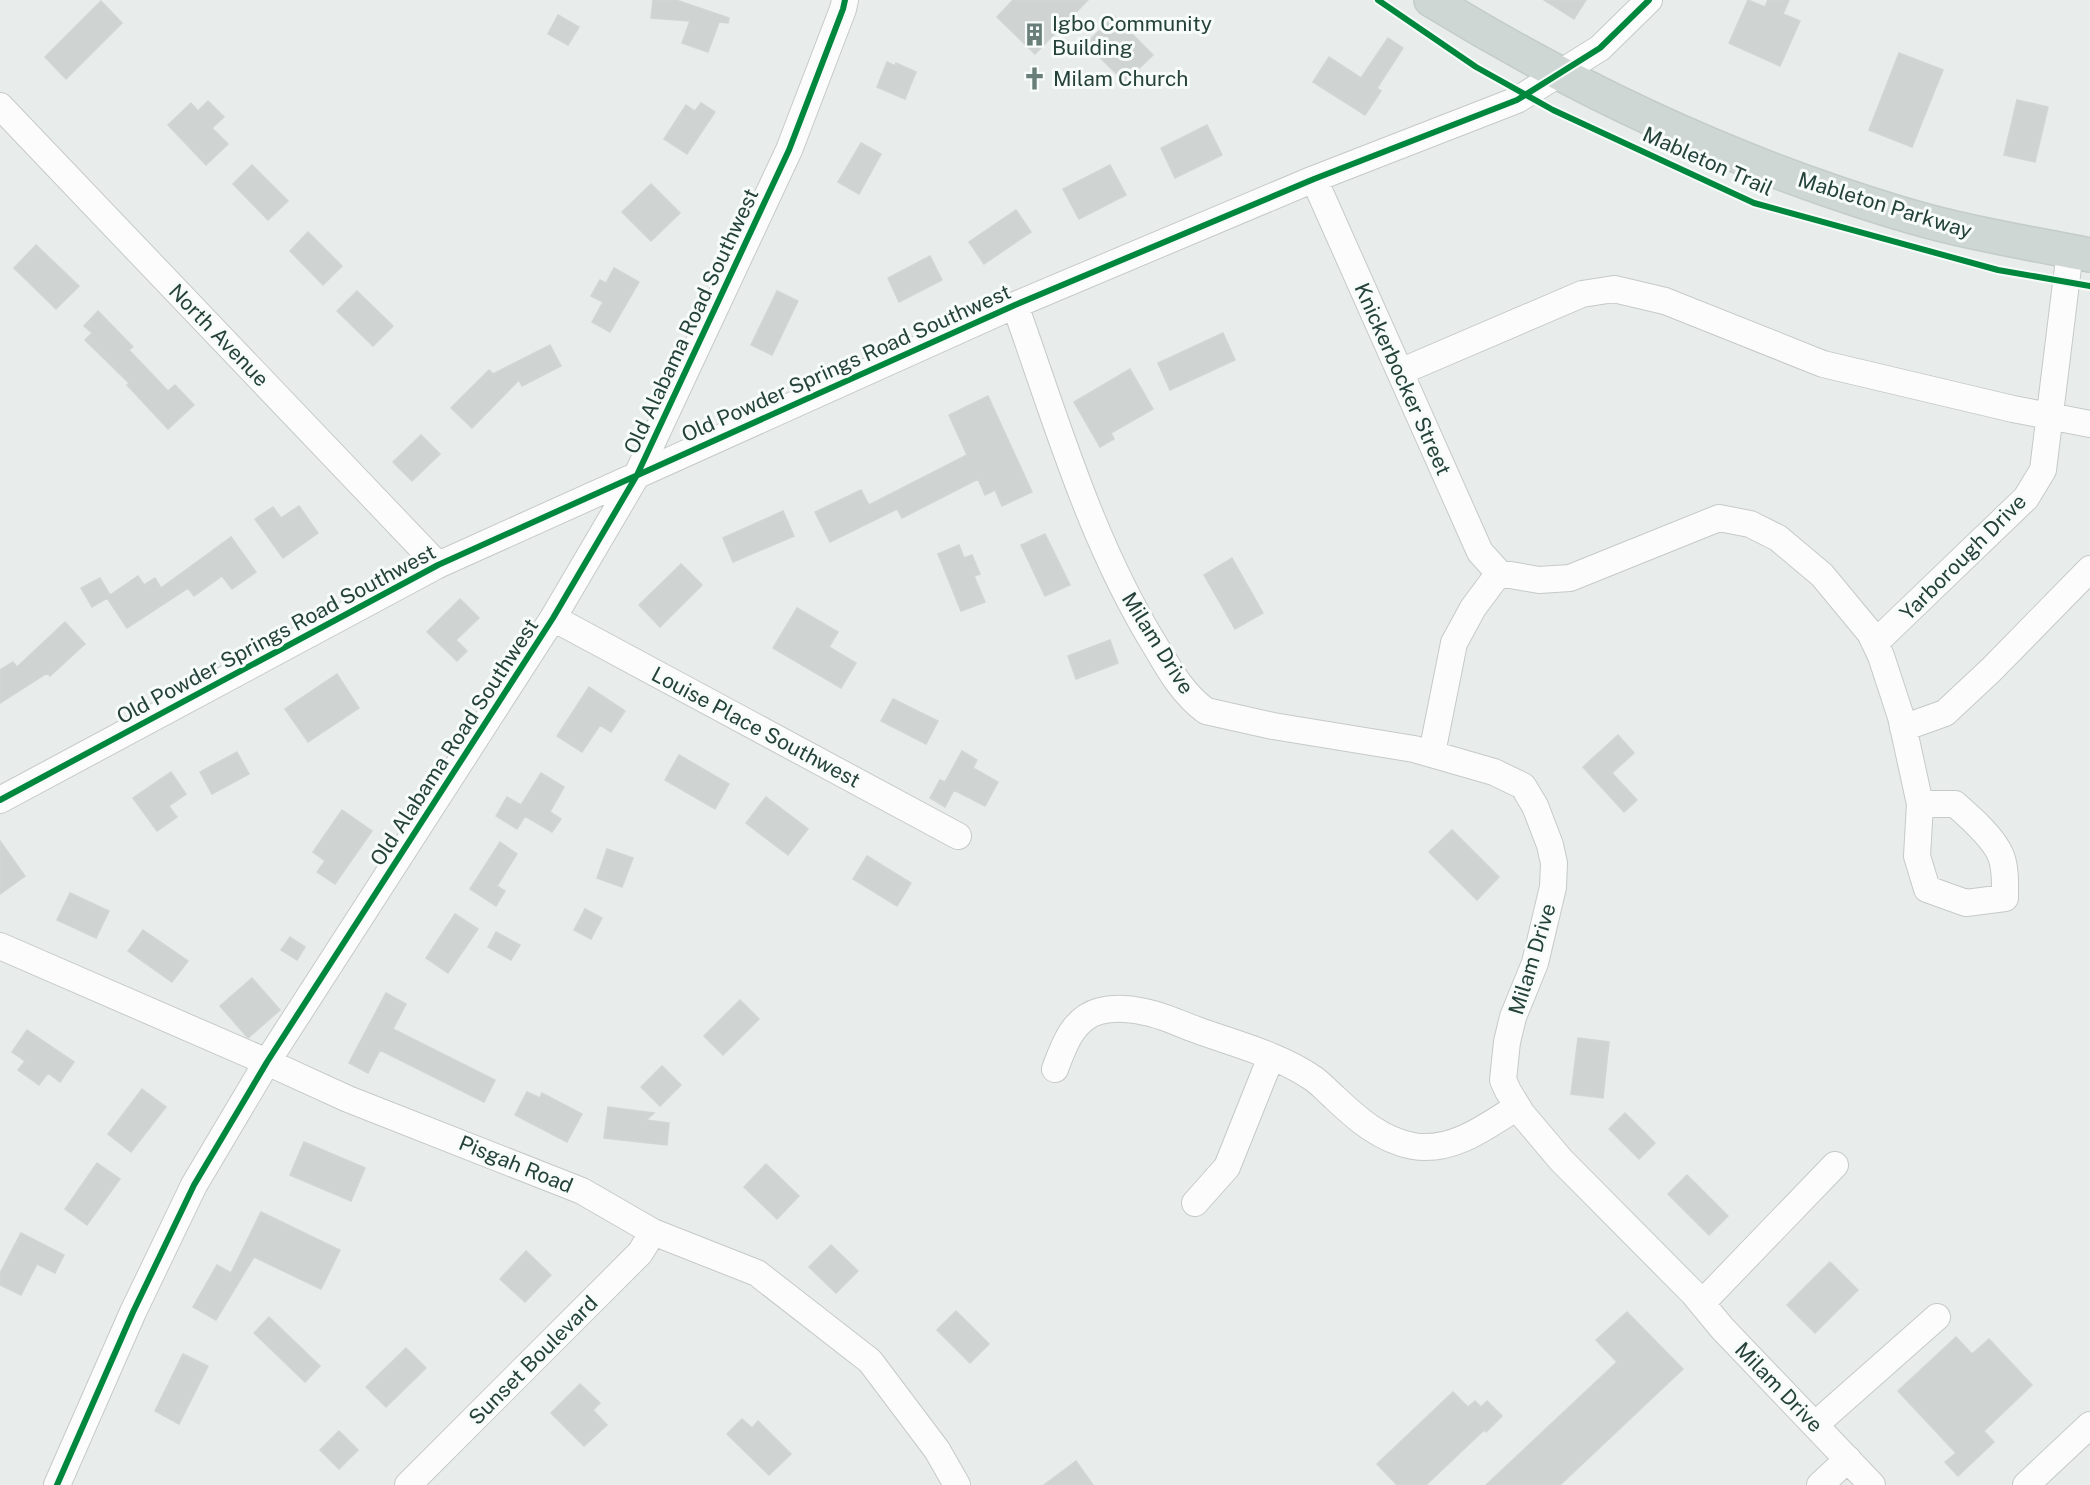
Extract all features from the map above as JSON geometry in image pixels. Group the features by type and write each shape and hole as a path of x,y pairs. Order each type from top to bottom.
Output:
{"main road":[{"name":"Mableton Parkway","path":"1431,0 1490,36 1561,74 1703,142 1804,182 1950,227 2080,253"}],"street":[{"name":"Old Alabama Road Southwest","path":"57,1485 133,1312 194,1185 267,1062 553,618 637,475 789,150 845,0"},
{"name":"Old Powder Springs Road Southwest","path":"0,800 438,565 1015,304 1314,180 1517,100 1600,48 1648,0"},
{"name":"North Avenue","path":"0,106 438,565"},
{"name":"Knickerbocker Street","path":"1314,180 1480,552 1499,573"},
{"name":"Yarborough Drive","path":"1875,643 2026,498 2043,470 2050,416 2080,253"},
{"path":"1400,372 1582,294 1614,289 1665,301 1823,364 2090,424"},
{"name":"Milam Drive","path":"1015,304 1079,484 1104,545 1133,610 1178,684 1189,696 1206,711 1273,726 1432,753 1494,772 1523,786 1535,806 1550,845 1554,863 1553,887 1535,963 1507,1042 1503,1080 1517,1107 1561,1160 1702,1303 1722,1328 1872,1485"},
{"path":"1432,753 1454,643 1473,608 1499,573 1539,580 1570,578 1719,518 1750,524 1778,538 1822,575 1870,633 1903,728 1920,804"},
{"path":"1903,728 1945,713 1991,670 2090,569"},
{"name":"Louise Place Southwest","path":"553,618 958,836"},
{"name":"Pisgah Road","path":"0,946 348,1099 582,1191 653,1232 757,1273 870,1361 937,1450 957,1485"},
{"path":"1055,1069 1065,1041 1081,1020 1099,1011 1119,1008 1148,1012 1270,1057 1314,1079 1370,1129 1392,1141 1416,1147 1443,1145 1474,1135 1517,1107"},
{"path":"1196,1203 1227,1167 1270,1057"},
{"path":"1702,1303 1835,1164"},
{"name":"Sunset Boulevard","path":"408,1485 640,1253 653,1232"},
{"path":"1816,1424 1937,1317"},
{"path":"2026,1485 2090,1425"},
{"path":"1820,1485 1848,1459"}],"building":[{"path":"653,0 676,0 729,18 728,23 719,22 708,52 682,43 690,21 651,18"},
{"name":"Igbo Community Building","path":"1013,0 1088,0 1035,54 997,17"},
{"path":"1544,0 1586,0 1574,19"},
{"path":"1748,0 1765,7 1768,0 1789,0 1783,14 1800,21 1780,66 1729,43"},
{"path":"101,1 122,23 66,79 45,57"},
{"path":"558,15 579,27 568,45 548,34"},
{"path":"1114,16 1153,55 1125,82 1086,44"},
{"path":"1388,38 1403,48 1377,88 1381,91 1365,115 1313,82 1329,57 1361,78"},
{"path":"1899,53 1943,70 1912,147 1869,130"},
{"path":"887,62 895,66 896,63 916,72 905,99 877,87"},
{"path":"2017,100 2048,107 2035,162 2004,155"},
{"path":"208,101 224,117 212,128 228,144 206,165 168,125 191,103 198,111"},
{"path":"701,103 715,112 687,154 664,139 686,105 695,111"},
{"path":"1207,125 1222,155 1175,178 1161,148"},
{"path":"861,143 881,154 859,194 838,182"},
{"path":"252,165 288,201 268,220 233,184"},
{"path":"1110,165 1126,195 1079,219 1063,189"},
{"path":"651,184 680,213 651,241 622,212"},
{"path":"1016,210 1031,232 984,264 969,242"},
{"path":"308,232 342,266 323,285 290,251"},
{"path":"36,245 79,286 56,309 14,268"},
{"path":"930,256 942,280 899,302 888,278"},
{"path":"614,268 639,282 610,332 592,322 603,302 591,296 600,280 606,283"},
{"path":"357,291 393,326 373,346 337,311"},
{"path":"777,291 798,301 772,355 751,345"},
{"path":"98,311 133,347 129,350 168,391 175,385 194,405 168,429 127,385 129,383 85,340 92,333 84,326"},
{"path":"1223,333 1235,360 1170,390 1158,363"},
{"path":"550,345 561,366 522,386 519,380 472,428 451,408 489,370 493,374"},
{"path":"1130,369 1153,409 1111,433 1114,439 1100,447 1074,402"},
{"path":"988,396 1032,492 1002,506 995,490 985,495 978,479 902,518 897,509 830,542 815,512 861,490 869,505 967,455 949,415"},
{"path":"421,435 440,454 412,481 393,462"},
{"path":"299,506 318,533 283,558 255,519 273,507 281,518"},
{"path":"783,511 794,536 733,562 723,538"},
{"path":"1045,534 1070,585 1045,596 1021,545"},
{"path":"231,537 256,572 232,589 222,576 194,596 188,588 127,628 107,598 92,607 81,588 100,578 110,595 138,576 144,585 155,578 161,588"},
{"path":"959,545 964,558 972,555 980,574 974,576 985,602 961,611 938,554"},
{"path":"1232,558 1263,613 1235,629 1204,575"},
{"path":"681,564 702,585 660,627 639,605"},
{"path":"460,599 479,618 456,640 467,651 457,661 427,632"},
{"path":"797,608 838,632 829,647 856,663 841,688 773,648"},
{"path":"65,622 85,644 50,676 47,673 0,703 0,670 13,662 17,667"},
{"path":"1110,640 1118,663 1076,679 1068,656"},
{"path":"337,674 359,708 308,742 285,709"},
{"path":"589,687 625,711 611,732 600,725 582,752 557,736"},
{"path":"893,699 938,721 926,744 881,721"},
{"path":"1618,735 1634,753 1612,773 1637,800 1624,812 1583,767"},
{"path":"962,751 977,760 973,768 998,782 985,806 954,790 945,807 930,798 940,780 945,782"},
{"path":"237,752 249,774 212,794 200,772"},
{"path":"679,755 729,784 715,809 665,780"},
{"path":"171,772 186,794 169,806 177,817 157,831 133,798"},
{"path":"541,773 564,787 550,812 561,819 552,832 525,816 517,829 496,816 507,797 521,805"},
{"path":"766,797 808,829 788,855 746,823"},
{"path":"342,810 372,831 335,884 317,872 325,861 313,852"},
{"path":"1452,830 1499,877 1477,900 1429,852"},
{"path":"0,841 25,876 0,894"},
{"path":"500,842 517,854 497,886 505,891 496,906 470,889"},
{"path":"607,849 633,858 622,887 597,878"},
{"path":"867,856 911,883 897,906 853,879"},
{"path":"70,893 109,911 96,938 57,920"},
{"path":"585,909 602,918 591,939 574,930"},
{"path":"455,914 478,929 448,973 426,958"},
{"path":"143,930 188,961 172,982 128,951"},
{"path":"496,932 520,945 511,960 488,947"},
{"path":"290,937 305,947 297,960 281,950"},
{"path":"252,978 280,1010 248,1038 220,1006"},
{"path":"386,993 406,1004 393,1029 495,1080 484,1102 380,1050 368,1073 349,1063"},
{"path":"740,1000 759,1019 723,1055 704,1036"},
{"path":"27,1030 74,1062 60,1082 48,1073 39,1085 18,1070 25,1061 12,1052"},
{"path":"1578,1038 1609,1042 1603,1098 1571,1094"},
{"path":"662,1066 681,1085 660,1106 641,1087"},
{"path":"142,1089 166,1107 131,1152 108,1134"},
{"path":"527,1092 540,1098 542,1093 582,1114 567,1142 515,1115"},
{"path":"608,1107 654,1113 646,1120 669,1123 667,1145 604,1138"},
{"path":"1625,1113 1655,1143 1639,1159 1609,1129"},
{"path":"304,1142 365,1168 351,1201 290,1175"},
{"path":"97,1163 120,1179 87,1225 65,1209"},
{"path":"766,1164 799,1196 777,1219 744,1187"},
{"path":"1687,1175 1728,1216 1709,1235 1668,1194"},
{"path":"261,1212 340,1250 321,1289 254,1257 216,1320 193,1307 217,1265 231,1273"},
{"path":"21,1233 64,1255 55,1273 37,1264 21,1295 0,1285 0,1273"},
{"path":"831,1245 858,1271 836,1293 809,1267"},
{"path":"526,1251 551,1275 525,1302 500,1279"},
{"path":"1830,1262 1858,1290 1815,1333 1787,1305"},
{"path":"956,1311 989,1344 970,1363 937,1330"},
{"path":"1627,1312 1683,1369 1560,1485 1486,1485 1617,1362 1596,1340"},
{"path":"269,1317 320,1366 305,1382 254,1333"},
{"path":"1956,1337 1972,1354 1989,1339 2032,1385 1984,1431 1994,1442 1958,1476 1945,1462 1956,1453 1898,1391"},
{"path":"406,1348 426,1368 386,1407 366,1387"},
{"path":"183,1354 208,1366 179,1424 155,1411"},
{"path":"580,1384 600,1403 593,1410 607,1425 584,1446 551,1413"},
{"path":"1453,1392 1468,1407 1475,1401 1481,1407 1487,1401 1502,1416 1426,1485 1397,1485 1377,1464"},
{"path":"742,1419 752,1428 758,1421 791,1454 769,1475 727,1434"},
{"path":"339,1431 358,1450 339,1469 320,1450"},
{"path":"1076,1461 1093,1485 1044,1485"}],"cycle path":[{"path":"57,1485 133,1312 194,1185 267,1062 553,618 637,475 789,150 845,0"},
{"name":"Mableton Trail","path":"1378,0 1476,67 1553,110 1754,203 1998,270 2090,286"},
{"path":"0,800 438,565 1015,305 1314,179 1517,100 1600,48 1649,0"}],"place":[{"name":"Igbo Community Building","path":"1034,35"},
{"name":"Milam Church","path":"1035,78"}]}
